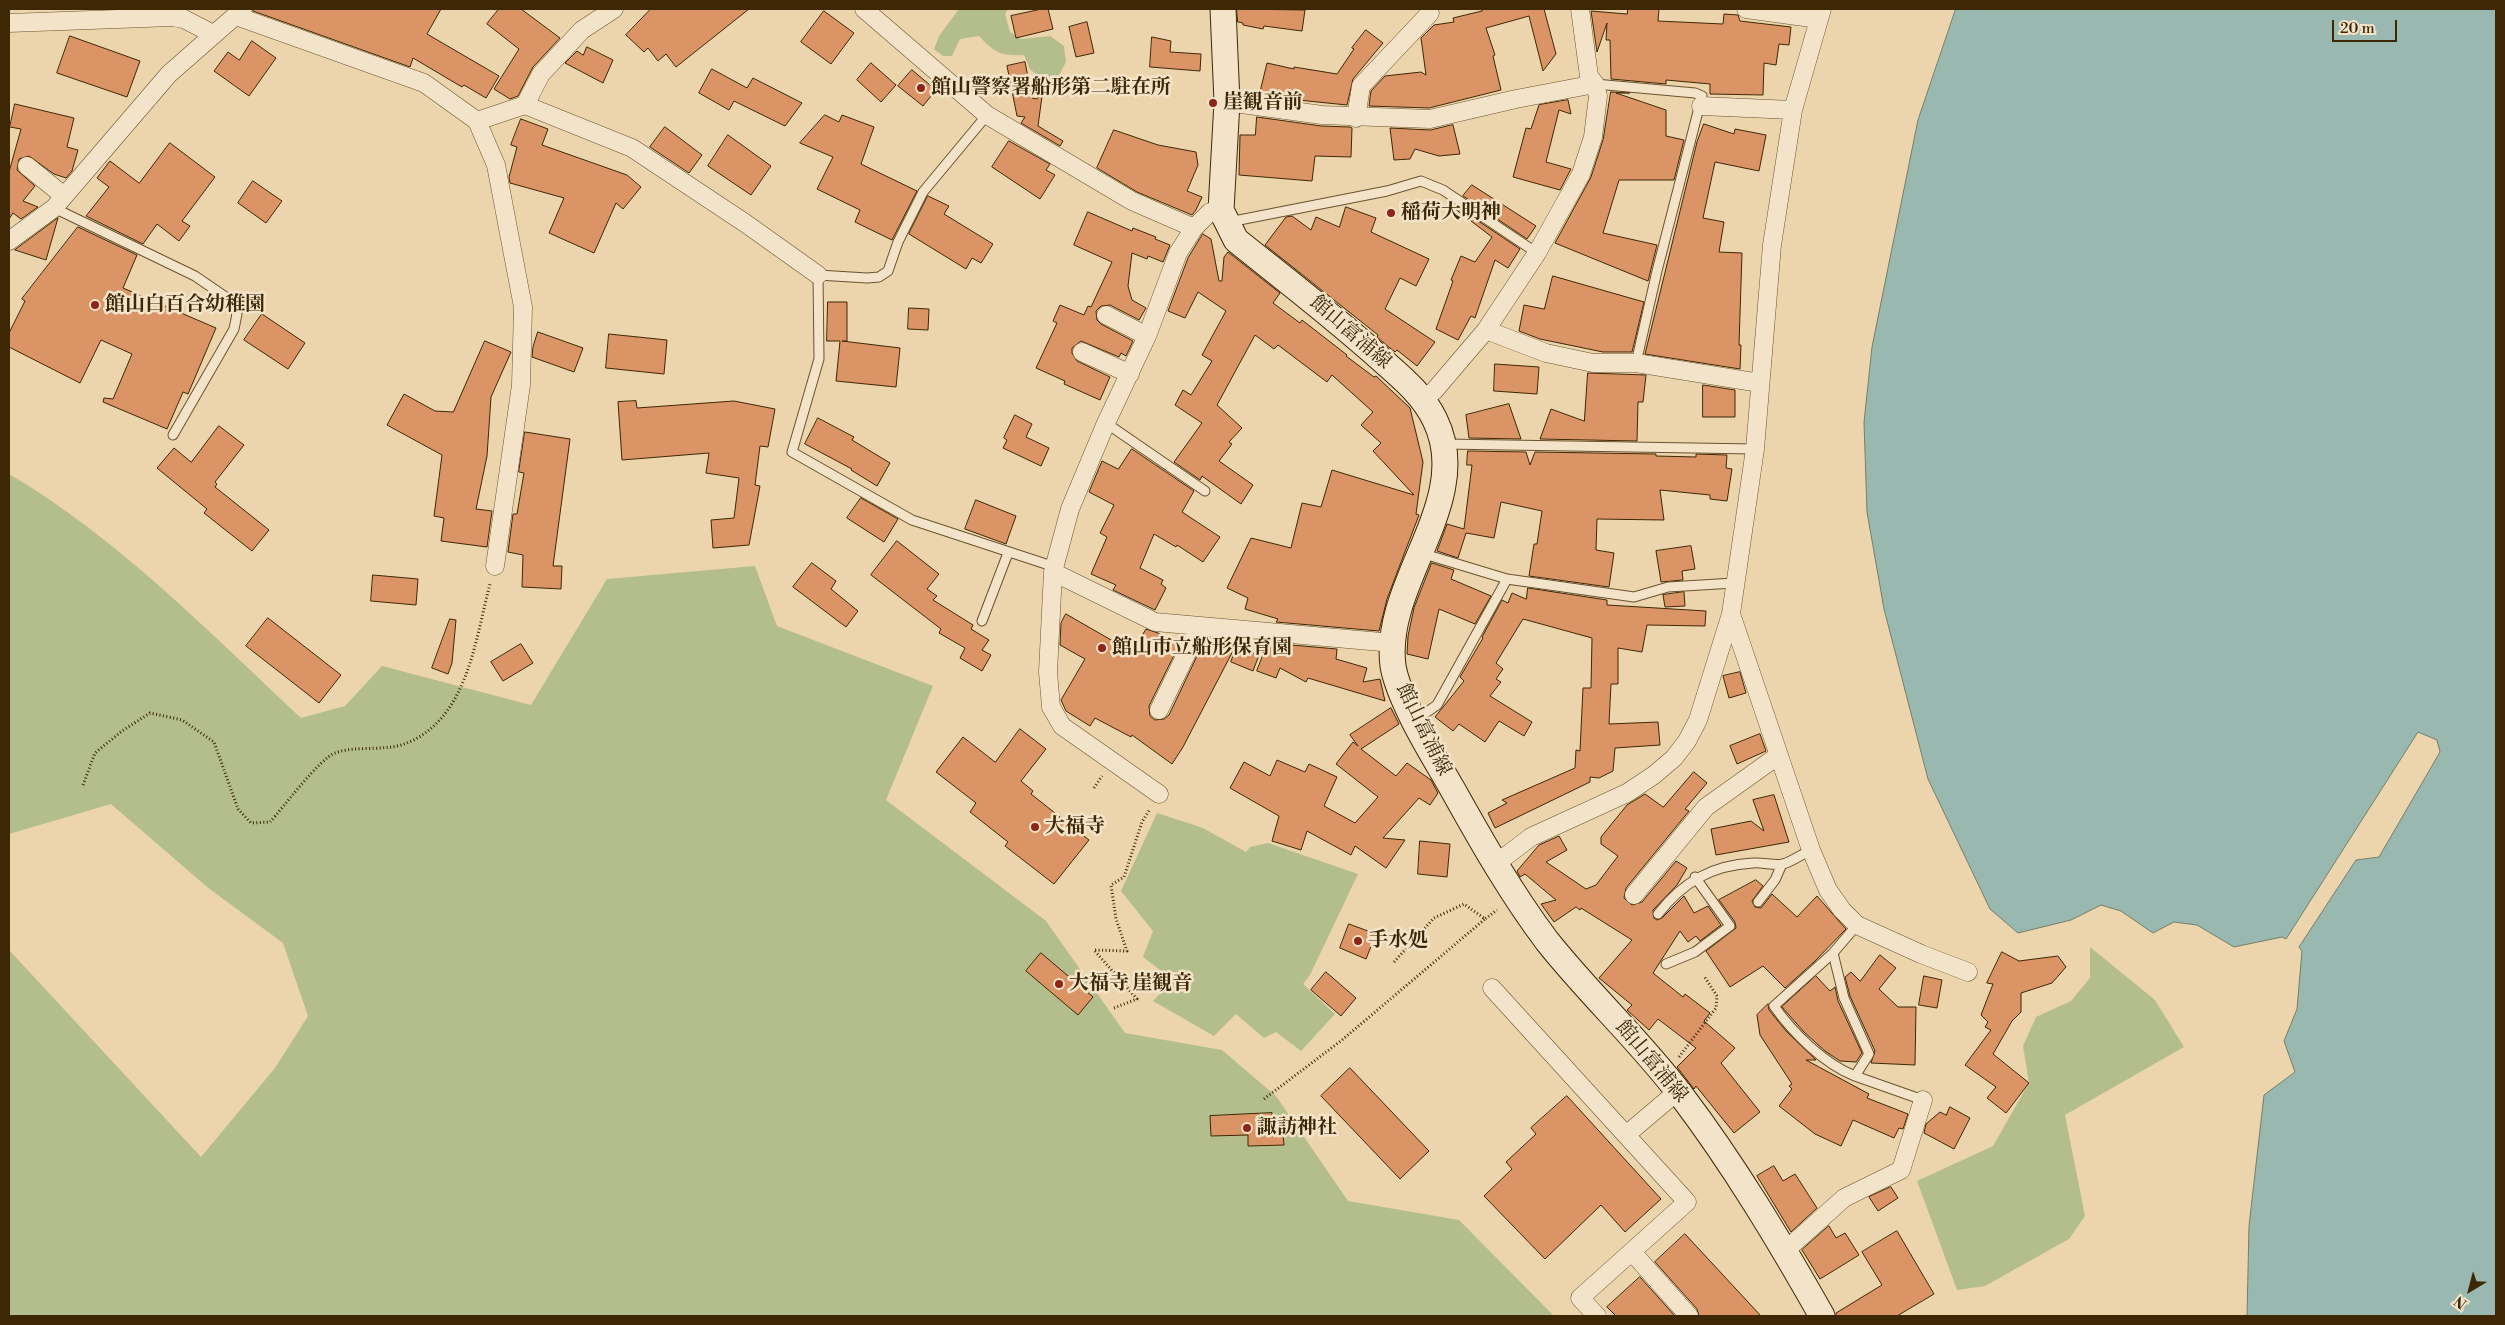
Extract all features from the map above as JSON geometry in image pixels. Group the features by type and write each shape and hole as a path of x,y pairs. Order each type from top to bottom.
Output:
{"main road":[{"path":"1223,9 1227,102 1223,216"},
{"name":"館山富浦線","path":"1223,216 1236,240 1337,320 1423,399 1435,420 1445,444 1445,470 1440,500 1396,617 1393,643 1394,667 1414,721 1494,865 1514,895 1548,942 1678,1091 1718,1145 1785,1251 1822,1316"}],"street":[{"path":"525,105 541,74 582,30 614,9"},
{"path":"864,9 986,115 1132,202 1194,228"},
{"path":"1423,399 1434,391 1486,330 1536,253 1581,174 1593,137 1598,96 1595,84 1589,76 1580,9"},
{"path":"1494,865 1531,837 1627,793 1674,758 1687,742 1698,720 1731,614 1734,583 1755,450 1772,245 1793,110 1820,14 1746,9"},
{"path":"9,241 59,202 169,74 213,34 240,13 424,83 477,121 496,165 523,307 521,385 495,566"},
{"path":"1356,118 1361,86 1430,13"},
{"path":"9,23 172,17 184,19 213,34"},
{"path":"1227,102 1356,118 1430,119 1516,99 1595,84"},
{"path":"477,121 525,105 632,148 745,223 818,275"},
{"path":"1701,106 1793,110"},
{"path":"27,166 59,202"},
{"path":"1159,794 1062,726 1051,707 1048,672 1054,569 1070,509 1106,423 1130,374 1178,253 1194,228 1210,212 1223,216"},
{"path":"1106,315 1146,336"},
{"path":"1486,330 1546,353 1593,363 1636,363 1760,383"},
{"path":"1082,352 1130,374"},
{"path":"1054,569 1155,622 1393,643"},
{"path":"1731,614 1811,850 1828,890 1842,910 1857,925 1921,954 1968,972"},
{"path":"1159,710 1200,626"},
{"path":"1634,895 1706,807 1779,755"},
{"path":"1492,988 1687,1202 1580,1298 1597,1316"},
{"path":"1626,1135 1678,1091"},
{"path":"1785,1251 1844,1198 1901,1170 1923,1100"},
{"path":"1632,1252 1689,1316"}],"lane":[{"path":"1595,84 1696,93 1702,96 1701,106 1657,271 1636,363"},
{"path":"986,115 922,192 898,242 888,271 879,277 867,278 818,275 819,359 792,452 912,520 1054,569"},
{"path":"1223,216 1387,191 1421,181 1442,190 1536,253"},
{"path":"59,202 195,276 230,300 237,314 234,328 173,435"},
{"path":"1106,423 1205,491"},
{"path":"1445,444 1755,450"},
{"path":"982,621 1008,553"},
{"path":"1420,553 1507,578 1634,597 1668,587 1734,583"},
{"path":"1414,721 1437,705 1507,578"},
{"path":"1658,914 1682,887 1695,877 1715,869 1737,864 1782,864 1811,850"},
{"path":"1758,902 1775,880 1782,864"},
{"path":"1666,964 1695,952 1730,926 1695,877"},
{"path":"1857,925 1833,953 1774,1006 1788,1026 1814,1049 1845,1072 1923,1100"},
{"path":"1833,953 1844,998 1868,1054 1855,1076"}],"path":[{"path":"83,785 95,753 122,731 150,713 182,720 214,742 238,809 251,823 270,822 314,771 334,754 406,744 430,730 450,708 466,678 495,566"},
{"path":"1114,1008 1137,1000 1094,950 1127,951 1116,919 1111,885 1124,877 1142,822 1159,794"},
{"path":"1264,1099 1342,1040 1514,895"},
{"path":"1394,962 1434,918 1442,914 1464,904 1485,919"},
{"path":"1674,1063 1716,1008 1717,996 1704,976"}],"green space":[{"path":"959,9 1008,9 1005,14 1010,32 1021,39 1050,36 1064,46 1066,62 1058,77 1041,79 1030,69 1024,55 1009,55 998,52 979,36 960,39 952,56 943,56 934,49 939,36"},
{"path":"9,474 49,499 125,557 197,620 301,718 345,706 382,666 531,705 607,579 755,566 777,626 933,686 886,800 1046,921 1125,1033 1222,1050 1276,1096 1348,1201 1459,1220 1554,1316 9,1316 9,950 201,1157 275,1068 308,1016 283,943 207,887 111,804 9,834"},
{"path":"1157,813 1203,828 1246,852 1250,847 1268,843 1358,874 1310,975 1303,984 1335,1014 1301,1051 1276,1032 1264,1038 1236,1014 1214,1036 1153,1001 1173,980 1143,957 1153,931 1121,891"},
{"path":"2090,947 2155,1000 2184,1047 2065,1115 2085,1216 2069,1239 1985,1286 1957,1290 1917,1181 1993,1146 2029,1083 2023,1046 2036,1017 2071,1001 2090,978"}],"water":[{"path":"1956,9 2496,9 2496,1316 2247,1316 2249,1226 2264,1095 2295,1072 2284,1041 2297,1009 2302,951 2299,947 2356,860 2379,857 2440,752 2437,740 2418,732 2286,939 2282,937 2234,947 2197,925 2174,922 2153,933 2121,911 2101,905 2071,920 2018,933 1990,909 1928,779 1884,609 1867,512 1864,422 1872,347 1918,120"}],"building":[{"path":"253,9 441,9 427,34 499,76 486,98 464,85 462,87 413,58 410,67 253,11"},
{"path":"499,9 521,9 560,38 533,67 518,96 510,99 494,89 519,49 487,24"},
{"path":"651,9 749,9 676,67 666,54 658,61 648,48 644,52 626,35"},
{"path":"1048,9 1053,29 1016,38 1011,16"},
{"path":"1237,9 1305,10 1302,31 1264,26 1263,29 1243,25 1243,23 1238,22"},
{"path":"1481,9 1544,9 1556,54 1543,71 1529,16 1486,28 1495,55 1493,56 1501,90 1429,108 1369,106 1371,91 1385,76 1421,72 1426,75 1421,38 1434,25 1454,22 1453,18 1482,11"},
{"path":"1628,9 1659,9 1658,21 1723,24 1724,14 1738,15 1740,21 1791,27 1789,45 1779,44 1776,65 1764,63 1763,95 1710,94 1710,84 1666,80 1666,84 1611,79 1610,40 1606,40 1607,23 1597,52 1591,11 1627,14"},
{"path":"824,11 854,33 831,64 801,42"},
{"path":"1087,22 1094,53 1076,57 1069,27"},
{"path":"1366,30 1383,43 1353,79 1347,105 1259,96 1267,63 1294,69 1294,67 1337,74 1354,49 1352,48"},
{"path":"70,36 140,61 127,97 57,73"},
{"path":"1152,37 1171,41 1170,52 1201,54 1200,71 1150,67"},
{"path":"252,41 276,58 249,96 214,71 228,52 239,60"},
{"path":"587,47 613,60 603,83 565,63 577,51 583,55"},
{"path":"1025,62 1032,98 1037,99 1043,89 1038,126 1063,141 1060,146 1021,123 1025,117 1017,116 1007,66"},
{"path":"871,63 896,85 881,102 857,80"},
{"path":"712,69 747,88 753,78 802,103 785,126 734,101 729,110 699,93"},
{"path":"912,70 936,90 923,106 898,86"},
{"path":"1611,92 1630,93 1616,93 1666,110 1666,136 1684,140 1674,180 1619,180 1603,233 1657,245 1648,281 1555,243 1591,177 1603,140"},
{"path":"1568,100 1571,114 1559,110 1546,162 1571,169 1560,190 1513,177 1526,128 1531,129 1539,105"},
{"path":"15,104 74,118 67,147 78,150 72,171 66,178 54,174 29,156 19,159 17,170 35,186 23,201 38,207 21,219 13,213 9,219 9,172 21,129 10,127"},
{"path":"825,115 839,122 842,115 874,127 861,164 917,191 892,240 855,222 860,210 817,189 833,157 800,143"},
{"path":"1257,117 1321,126 1350,127 1352,128 1351,157 1315,156 1312,181 1239,175 1240,135 1255,135"},
{"path":"521,119 548,129 542,145 627,175 641,187 623,209 616,203 594,253 549,233 564,198 510,183 509,177 517,147 511,145"},
{"path":"1704,124 1734,134 1735,129 1766,135 1759,171 1715,162 1703,218 1724,222 1719,252 1742,253 1740,369 1645,354 1697,142"},
{"path":"1453,125 1460,154 1439,156 1415,149 1410,159 1394,160 1390,128 1430,130"},
{"path":"665,127 702,155 689,173 650,147"},
{"path":"1114,130 1158,145 1196,152 1198,165 1187,191 1202,197 1192,215 1137,192 1097,168"},
{"path":"728,135 771,166 751,195 708,166"},
{"path":"1009,141 1050,164 1046,170 1055,175 1040,199 992,167"},
{"path":"170,143 215,177 182,221 190,226 179,241 157,224 143,244 86,216 109,187 97,178 110,161 139,183"},
{"path":"253,181 282,201 266,223 238,203"},
{"path":"1472,185 1536,226 1527,239 1463,196"},
{"path":"928,196 949,206 944,214 993,244 981,263 972,258 966,269 909,234"},
{"path":"1456,206 1520,249 1508,268 1495,260 1475,318 1471,316 1458,340 1436,329 1453,281 1451,280 1461,256 1475,262 1492,237 1454,208"},
{"path":"1346,207 1376,218 1371,232 1429,259 1416,286 1400,278 1385,309 1435,342 1417,366 1397,350 1395,352 1377,337 1378,335 1265,245 1286,217 1292,216 1311,230 1316,217 1339,227"},
{"path":"1088,212 1132,231 1133,228 1156,237 1155,239 1170,245 1163,262 1148,256 1147,259 1132,253 1128,286 1132,300 1146,308 1139,320 1110,305 1101,306 1096,311 1097,320 1101,324 1133,341 1126,356 1121,353 1119,357 1081,341 1072,348 1072,353 1077,361 1110,377 1100,400 1064,384 1065,381 1036,368 1057,323 1053,321 1060,305 1084,315 1088,306 1091,307 1112,262 1074,245"},
{"path":"58,218 46,260 15,250"},
{"path":"78,227 137,255 123,288 216,328 188,394 183,392 167,429 103,402 104,398 113,399 132,354 101,340 80,383 9,347 9,333 25,301 22,299"},
{"path":"1203,234 1211,239 1219,281 1222,281 1224,257 1228,252 1280,293 1273,303 1300,323 1302,320 1346,356 1374,377 1376,376 1410,408 1423,462 1416,514 1419,515 1387,599 1379,631 1276,622 1278,619 1245,609 1248,598 1227,588 1251,538 1291,548 1302,503 1321,507 1332,470 1414,495 1373,451 1381,443 1361,425 1373,412 1332,375 1327,382 1278,345 1274,349 1255,335 1217,405 1242,428 1229,442 1232,444 1219,461 1253,485 1241,504 1202,476 1200,480 1174,462 1202,423 1175,405 1183,390 1191,395 1212,361 1202,355 1226,311 1198,292 1185,318 1168,311 1188,258"},
{"path":"1553,276 1644,302 1632,352 1603,352 1540,339 1519,331 1524,305 1544,309"},
{"path":"828,302 847,302 847,341 842,341 900,348 896,387 836,381 840,341 827,341"},
{"path":"909,308 929,309 928,330 908,329"},
{"path":"262,314 305,343 288,369 244,340"},
{"path":"538,332 583,348 574,372 532,357"},
{"path":"609,334 667,340 664,374 606,368"},
{"path":"485,341 511,352 491,397 487,456 476,509 492,511 487,547 441,541 444,518 434,516 442,455 387,425 404,394 435,411 453,412"},
{"path":"1495,364 1539,367 1537,394 1494,391"},
{"path":"1588,373 1646,375 1643,402 1638,402 1637,441 1540,439 1551,409 1584,421"},
{"path":"1703,385 1735,390 1735,417 1703,417"},
{"path":"636,401 637,408 734,401 775,409 768,447 760,446 755,485 760,486 749,545 713,548 711,520 734,518 739,478 706,473 709,453 622,460 618,402"},
{"path":"1509,404 1521,439 1469,438 1466,415"},
{"path":"1015,415 1032,424 1026,437 1049,448 1041,466 1003,448 1007,440 1004,438"},
{"path":"818,418 854,437 852,440 890,463 877,486 852,469 805,444"},
{"path":"219,426 244,445 215,482 217,484 215,487 269,530 252,551 204,513 207,509 157,468 174,448 191,462"},
{"path":"525,432 570,439 553,566 562,566 561,589 522,587 523,555 508,552 513,514 517,514 524,473 519,472"},
{"path":"1132,449 1194,491 1182,512 1220,537 1203,562 1177,545 1176,547 1154,534 1140,568 1163,580 1161,584 1166,588 1155,610 1113,590 1116,585 1091,574 1107,537 1100,533 1114,505 1089,492 1102,461 1118,469"},
{"path":"1468,451 1526,452 1530,465 1535,452 1656,454 1656,456 1696,457 1696,454 1727,455 1726,468 1732,469 1727,501 1710,499 1710,495 1660,490 1664,520 1597,519 1596,550 1614,553 1609,587 1529,576 1534,544 1537,544 1542,511 1501,502 1494,538 1466,533 1458,558 1437,551 1447,524 1464,529 1472,465 1467,465"},
{"path":"861,498 898,519 884,542 847,518"},
{"path":"976,500 1016,516 1006,544 965,529"},
{"path":"897,541 939,574 927,589 937,596 933,600 973,625 971,629 989,640 982,650 991,655 982,671 960,658 965,648 939,633 941,629 871,575"},
{"path":"1691,546 1695,569 1682,571 1683,580 1661,582 1656,551"},
{"path":"812,563 836,581 831,589 858,611 846,627 793,587"},
{"path":"1432,563 1454,570 1451,579 1491,596 1475,624 1439,609 1428,659 1407,654 1408,636 1414,608"},
{"path":"373,575 418,579 416,605 371,601"},
{"path":"1528,588 1607,600 1607,605 1706,611 1705,626 1647,625 1642,652 1618,648 1618,684 1611,684 1609,724 1658,722 1660,745 1615,748 1613,771 1599,778 1590,777 1590,782 1495,828 1488,813 1507,803 1502,800 1575,768 1576,750 1580,751 1583,688 1591,688 1592,638 1523,619 1496,663 1503,669 1496,679 1501,682 1490,696 1532,722 1524,736 1499,721 1485,742 1459,724 1453,731 1435,717 1464,681 1460,677 1483,638 1502,600 1508,603 1512,593 1526,599"},
{"path":"1684,592 1685,606 1665,607 1663,595"},
{"path":"1066,614 1132,652 1146,629 1158,633 1179,645 1149,706 1150,716 1155,720 1164,719 1169,715 1206,637 1216,638 1234,649 1183,747 1172,764 1132,735 1131,737 1095,718 1090,726 1066,711 1061,700 1085,659 1060,645 1061,623"},
{"path":"268,618 341,675 319,703 246,646"},
{"path":"450,619 456,620 452,663 448,674 432,668"},
{"path":"1268,643 1337,649 1336,659 1367,668 1363,682 1380,679 1385,701 1308,678 1306,682 1280,668 1276,678 1257,671"},
{"path":"521,644 533,663 503,681 491,662"},
{"path":"1237,647 1259,655 1253,671 1231,662"},
{"path":"1740,672 1746,693 1729,698 1723,676"},
{"path":"1391,708 1399,724 1361,749 1396,776 1407,763 1431,780 1438,793 1430,805 1419,798 1383,838 1405,840 1386,868 1355,846 1351,855 1307,831 1301,850 1272,841 1279,816 1230,788 1244,762 1270,776 1277,760 1305,772 1309,764 1337,777 1324,806 1355,823 1378,797 1336,764 1353,742 1358,746 1350,735"},
{"path":"1020,729 1046,749 1021,781 1033,791 1031,794 1089,840 1054,884 1005,846 1008,842 970,812 976,803 936,772 963,737 995,762"},
{"path":"1760,734 1766,751 1737,764 1730,746"},
{"path":"1694,772 1707,783 1685,809 1689,811 1626,888 1624,898 1632,905 1642,902 1676,861 1687,868 1677,885 1653,910 1654,918 1657,920 1662,918 1684,896 1694,913 1708,906 1721,925 1700,941 1696,936 1688,942 1680,931 1653,973 1683,997 1685,994 1710,1013 1704,1021 1735,1048 1721,1063 1760,1112 1734,1133 1696,1086 1694,1089 1677,1067 1696,1048 1658,1019 1649,1030 1627,1010 1632,1005 1599,978 1632,940 1581,908 1580,910 1576,907 1554,922 1541,904 1556,900 1525,874 1520,877 1517,871 1539,845 1559,836 1567,850 1546,862 1586,889 1596,885 1618,856 1601,844 1601,837 1627,805 1645,794 1663,807"},
{"path":"1774,795 1789,842 1716,855 1711,829 1751,821 1764,831 1753,800"},
{"path":"1420,841 1450,844 1447,877 1418,874"},
{"path":"1756,880 1763,886 1752,901 1755,907 1761,908 1772,894 1797,917 1817,896 1846,929 1785,988 1763,966 1730,987 1706,951 1736,928 1735,922 1719,900"},
{"name":"手水処","path":"1349,924 1376,934 1366,959 1340,948"},
{"path":"2002,952 2019,961 2058,956 2066,967 2052,983 2021,993 2021,1012 2012,1021 1993,1054 2029,1083 2006,1113 1987,1098 1996,1087 1965,1065 1991,1030 1985,1027 1988,1022 1981,1015 1993,984 1987,983"},
{"name":"大福寺 崖観音","path":"1041,953 1093,997 1078,1015 1026,971"},
{"path":"1880,955 1896,968 1879,989 1898,1007 1916,1007 1915,1065 1871,1063 1875,1051 1850,996 1845,977 1851,972 1860,981"},
{"path":"1326,972 1356,998 1341,1016 1311,990"},
{"path":"1816,976 1830,991 1835,987 1838,1001 1862,1053 1856,1062 1840,1061 1825,1051 1804,1032 1782,1007"},
{"path":"1924,976 1942,980 1937,1008 1919,1005"},
{"path":"1768,1004 1769,1010 1786,1031 1816,1060 1806,1060 1869,1094 1867,1098 1908,1114 1903,1129 1899,1128 1894,1138 1853,1120 1841,1146 1815,1134 1779,1106 1792,1089 1789,1086 1792,1084 1760,1035 1757,1015"},
{"path":"1350,1068 1429,1151 1400,1179 1321,1096"},
{"path":"1567,1096 1661,1199 1625,1232 1601,1205 1545,1259 1484,1196 1512,1169 1506,1162 1536,1134 1531,1128"},
{"path":"1950,1107 1970,1118 1954,1149 1924,1133 1926,1124 1940,1112 1946,1115"},
{"name":"諏訪神社","path":"1272,1113 1272,1122 1282,1121 1284,1145 1248,1146 1248,1135 1211,1136 1210,1116"},
{"path":"1774,1166 1783,1181 1795,1174 1817,1208 1791,1232 1757,1176"},
{"path":"1891,1187 1898,1198 1878,1211 1869,1197"},
{"path":"1829,1226 1836,1238 1845,1233 1859,1255 1820,1279 1802,1250"},
{"path":"1897,1231 1934,1294 1897,1316 1836,1316 1836,1313 1882,1285 1862,1252"},
{"path":"1685,1234 1761,1316 1699,1316 1697,1309 1655,1262"},
{"path":"1640,1277 1675,1316 1616,1316 1607,1307"}],"place":[{"name":"館山警察署船形第二駐在所","path":"921,88"},
{"name":"崖観音前","path":"1213,103"},
{"name":"稲荷大明神","path":"1391,213"},
{"name":"館山白百合幼稚園","path":"95,305"},
{"name":"館山市立船形保育園","path":"1102,648"},
{"name":"大福寺","path":"1035,827"},
{"name":"手水処","path":"1358,941"},
{"name":"大福寺 崖観音","path":"1059,984"},
{"name":"諏訪神社","path":"1247,1128"}]}
